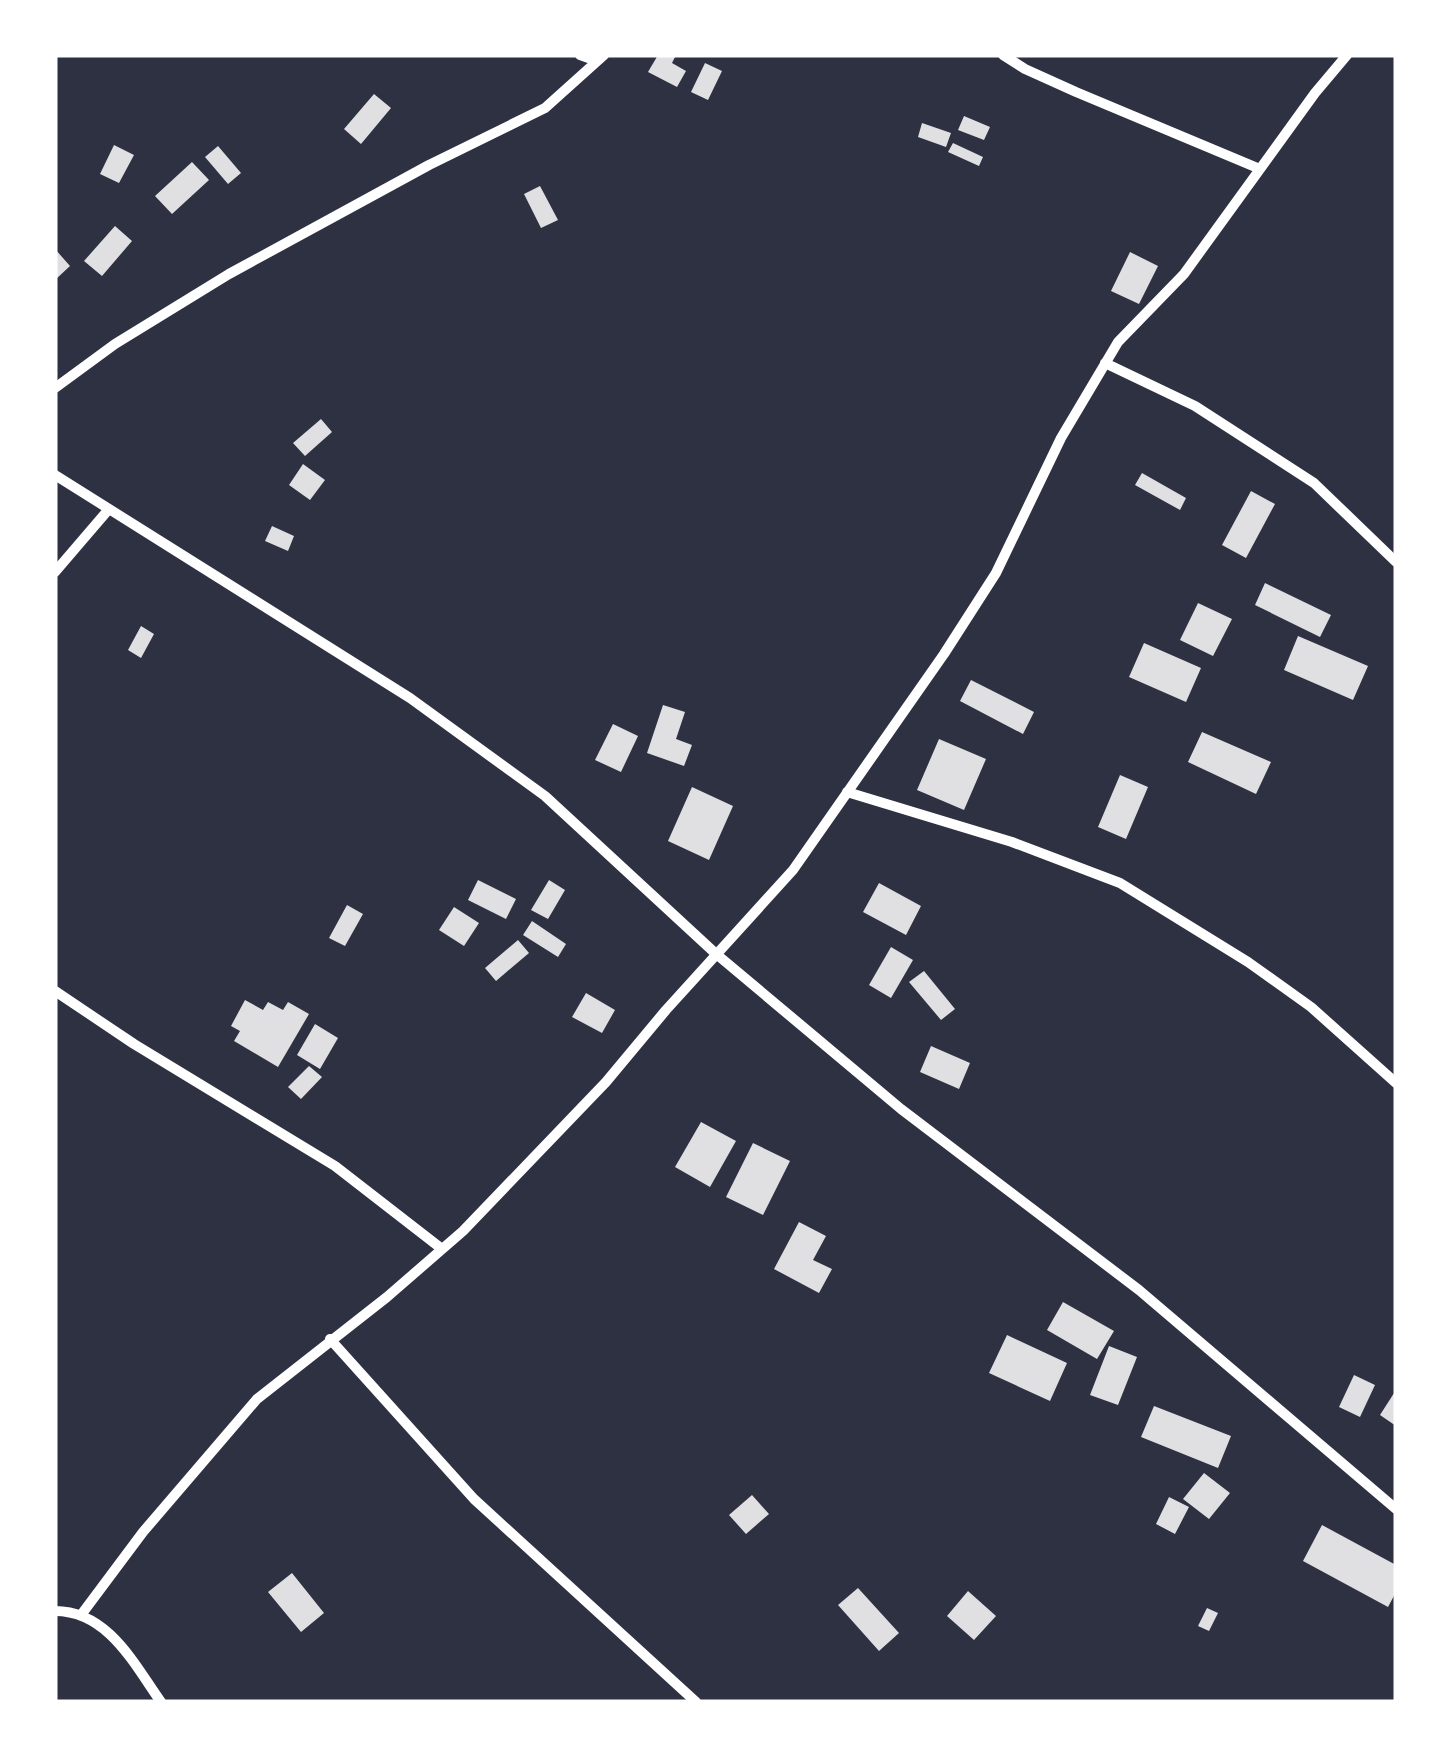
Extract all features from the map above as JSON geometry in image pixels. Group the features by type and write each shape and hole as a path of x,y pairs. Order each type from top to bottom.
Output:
{"street":[{"path":"580,55 600,58"},
{"path":"1003,55 1059,84 1260,169"},
{"path":"80,1614 143,1532 257,1398 442,1250 606,1082 792,870 996,573 1061,438 1118,342 1184,274 1347,55"},
{"path":"55,388 115,344 229,274 429,165 546,108 600,58"},
{"path":"1105,363 1195,406 1314,483 1396,562"},
{"path":"55,474 410,698 546,796 716,953 901,1110 1139,1290 1396,1509"},
{"path":"55,572 109,509"},
{"path":"847,792 1012,842 1120,883 1248,962 1295,996 1396,1083"},
{"path":"55,991 134,1044 335,1166 442,1250"},
{"path":"330,1340 474,1499 696,1702"},
{"path":"55,1610 91,1619 119,1642 162,1702"}],"building":[{"path":"658,55 676,55 672,63 686,71 677,87 648,72"},
{"path":"705,63 722,71 708,100 691,92"},
{"path":"374,94 391,108 361,144 344,129"},
{"path":"964,116 990,127 984,140 958,130"},
{"path":"922,123 951,133 946,147 918,137"},
{"path":"953,143 983,157 979,166 948,152"},
{"path":"114,145 134,155 119,183 100,174"},
{"path":"218,146 241,173 228,184 205,157"},
{"path":"192,162 209,180 172,214 155,196"},
{"path":"540,186 558,220 541,228 524,194"},
{"path":"115,226 132,241 102,276 84,261"},
{"path":"55,249 70,266 55,280"},
{"path":"1130,252 1158,266 1139,304 1111,291"},
{"path":"321,419 332,432 305,456 293,443"},
{"path":"303,464 325,480 310,500 289,485"},
{"path":"1142,473 1186,498 1180,510 1135,485"},
{"path":"1251,491 1275,504 1246,558 1222,545"},
{"path":"272,526 294,536 288,551 265,541"},
{"path":"1265,583 1331,615 1320,637 1255,605"},
{"path":"1198,603 1232,619 1213,656 1180,640"},
{"path":"141,626 154,634 141,658 128,650"},
{"path":"1298,636 1368,666 1353,700 1284,670"},
{"path":"1144,643 1201,668 1186,702 1129,677"},
{"path":"971,680 1034,712 1023,734 960,701"},
{"path":"663,705 685,712 676,739 692,745 684,766 647,753"},
{"path":"613,724 638,736 621,772 595,760"},
{"path":"1202,732 1271,762 1256,794 1188,762"},
{"path":"939,739 986,759 964,810 917,790"},
{"path":"1120,775 1148,787 1126,839 1098,827"},
{"path":"692,787 733,806 709,860 668,841"},
{"path":"478,880 516,899 506,919 468,900"},
{"path":"549,880 565,890 548,919 531,910"},
{"path":"879,883 921,906 906,935 863,912"},
{"path":"347,905 363,914 345,946 329,938"},
{"path":"454,907 479,923 464,946 439,930"},
{"path":"532,921 566,944 558,957 523,935"},
{"path":"518,940 529,953 496,981 485,968"},
{"path":"891,947 913,960 891,998 869,985"},
{"path":"924,971 955,1009 941,1020 909,982"},
{"path":"586,993 615,1010 602,1033 572,1017"},
{"path":"245,1000 263,1010 268,1002 283,1010 288,1002 309,1014 278,1067 234,1041 240,1031 231,1026"},
{"path":"315,1024 338,1038 320,1069 297,1055"},
{"path":"931,1046 970,1063 959,1089 920,1072"},
{"path":"309,1066 322,1077 301,1099 288,1087"},
{"path":"701,1122 736,1141 710,1187 675,1167"},
{"path":"753,1143 790,1161 763,1215 726,1197"},
{"path":"799,1222 826,1236 813,1260 832,1269 819,1293 774,1269"},
{"path":"1063,1302 1114,1331 1097,1359 1047,1330"},
{"path":"1007,1335 1067,1363 1050,1401 989,1373"},
{"path":"1109,1346 1137,1357 1118,1405 1090,1395"},
{"path":"1354,1375 1375,1385 1360,1417 1339,1407"},
{"path":"1396,1390 1396,1426 1380,1415"},
{"path":"1154,1406 1231,1436 1218,1468 1141,1437"},
{"path":"1204,1473 1230,1493 1209,1519 1183,1499"},
{"path":"752,1495 769,1514 746,1534 729,1515"},
{"path":"1169,1497 1189,1507 1175,1534 1156,1524"},
{"path":"1322,1525 1396,1565 1396,1592 1388,1607 1303,1561"},
{"path":"292,1573 324,1613 301,1632 268,1592"},
{"path":"858,1588 899,1633 879,1651 838,1605"},
{"path":"968,1591 996,1616 974,1640 947,1616"},
{"path":"1207,1608 1218,1613 1209,1631 1198,1626"}]}
